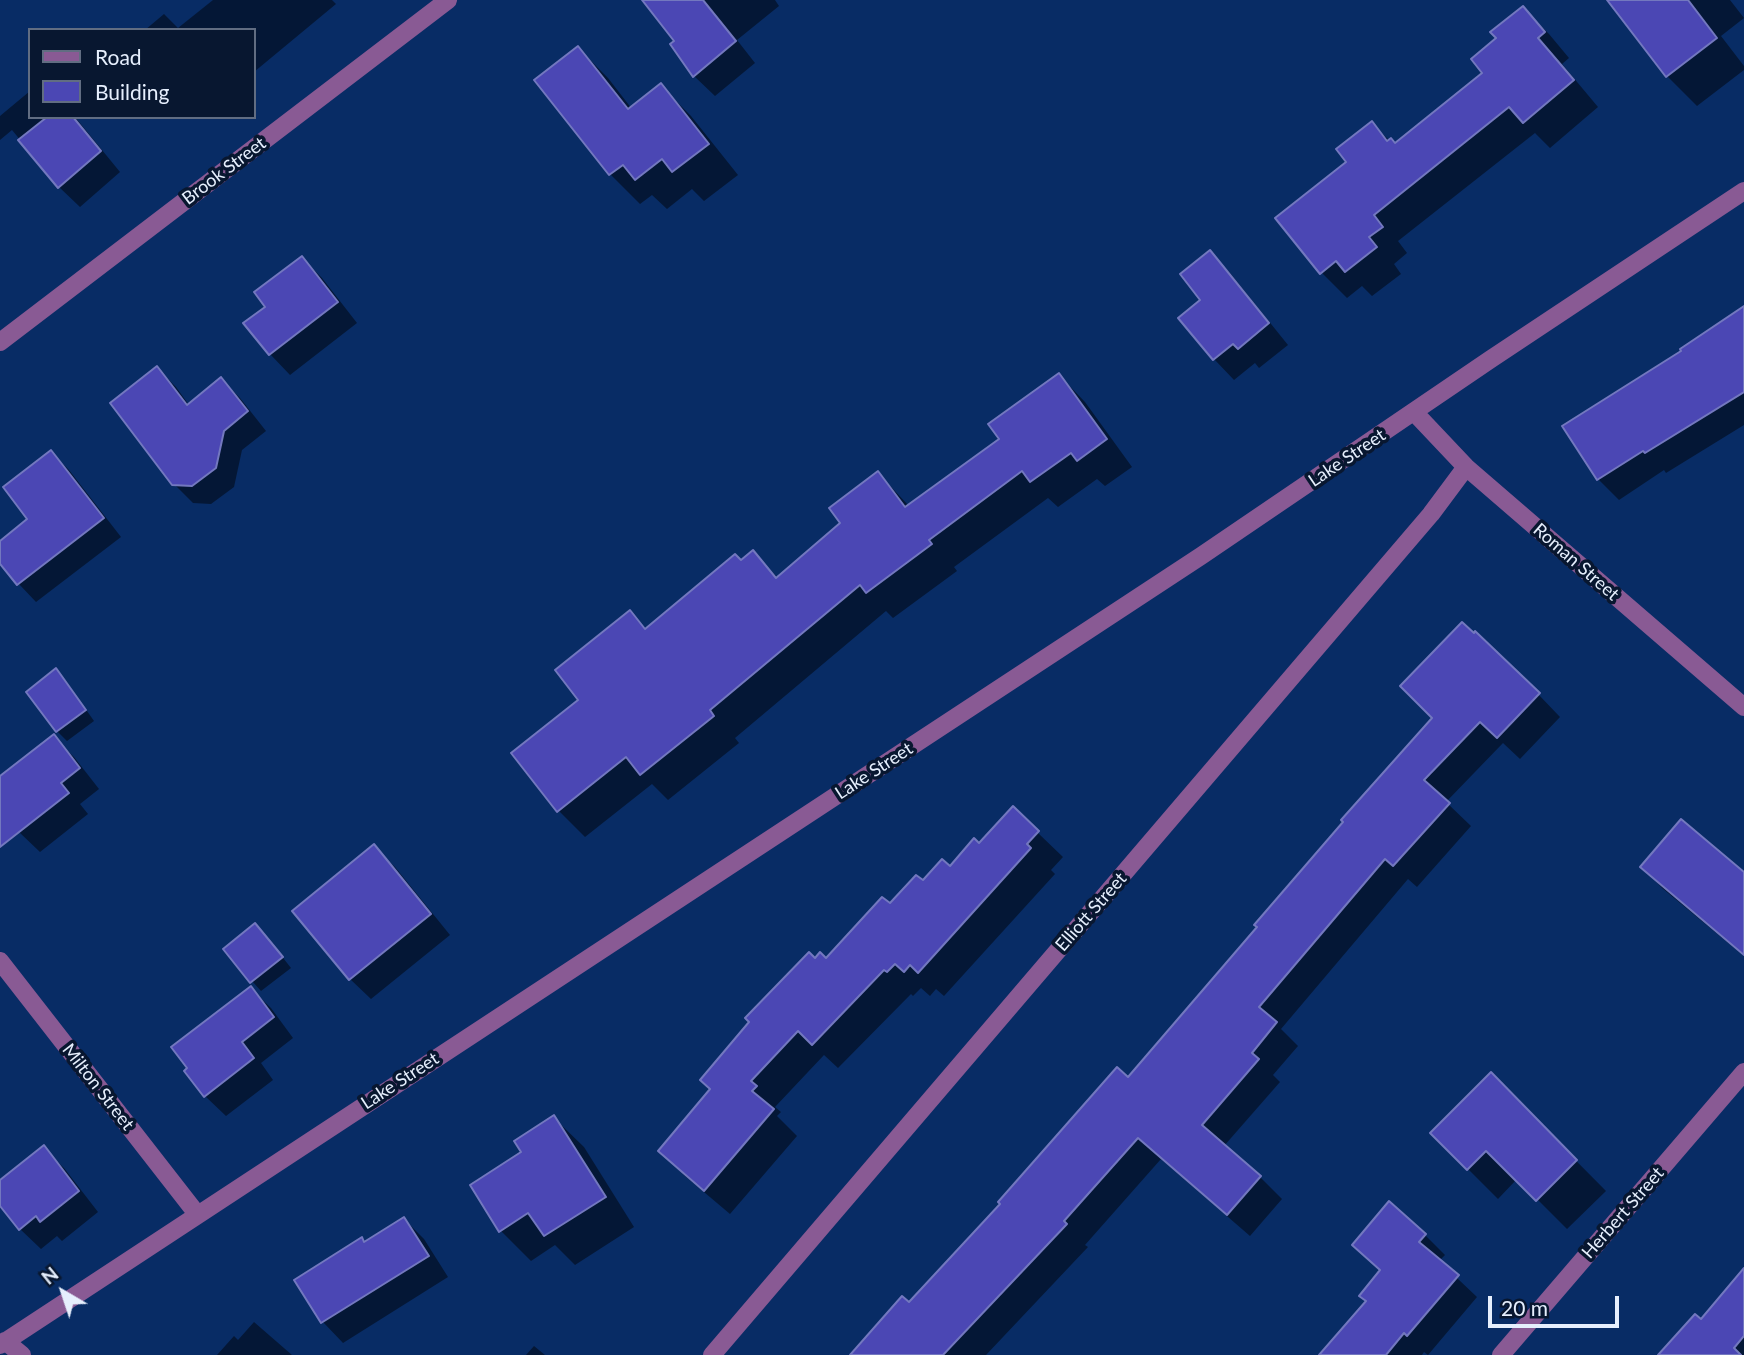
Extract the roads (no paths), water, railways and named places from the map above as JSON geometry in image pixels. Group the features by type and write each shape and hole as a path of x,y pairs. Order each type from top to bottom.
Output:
{"street":[{"name":"Brook Street","path":"0,342 448,0"},
{"name":"Lake Street","path":"3,1343 1190,564 1744,191"},
{"name":"Roman Street","path":"1415,412 1466,467 1744,707"},
{"name":"Elliott Street","path":"712,1355 1431,514 1466,467"},
{"name":"Milton Street","path":"0,961 197,1214"},
{"name":"Herbert Street","path":"1501,1355 1744,1072"},
{"path":"3,1343 22,1355"}]}
